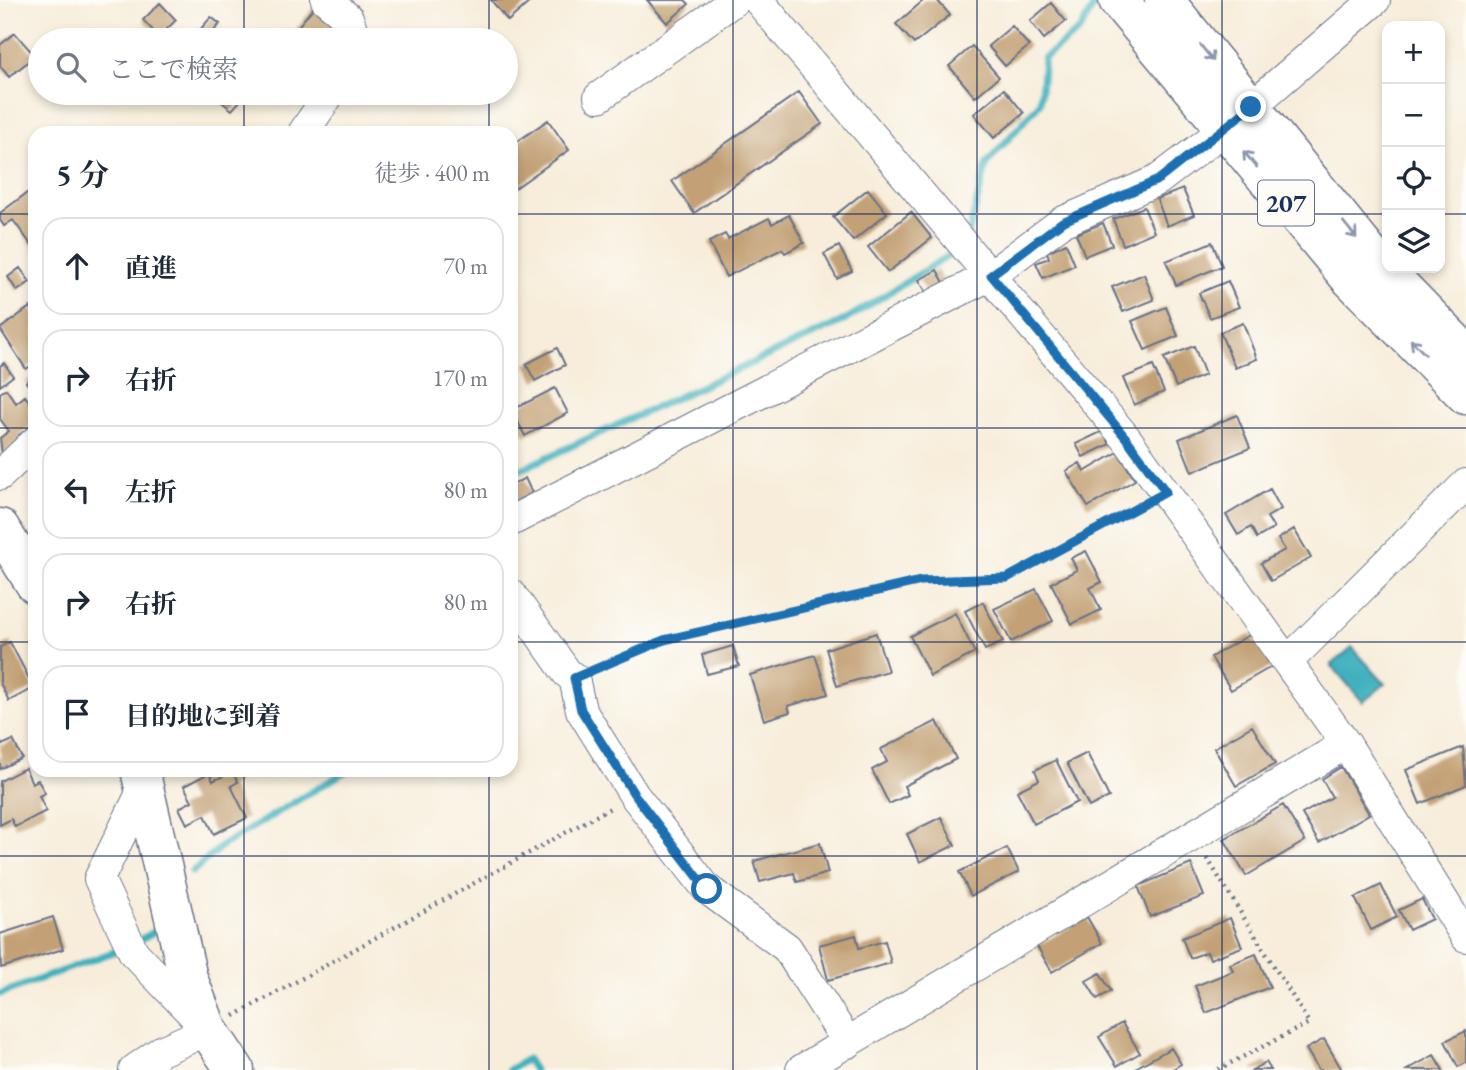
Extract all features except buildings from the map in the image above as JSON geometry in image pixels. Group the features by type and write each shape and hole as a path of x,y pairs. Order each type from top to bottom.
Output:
{"main road":[{"name":"207","path":"1118,0 1238,118 1466,354"},
{"name":"207","path":"1164,0 1238,118 1349,277 1466,395"},
{"path":"0,528 28,573"},
{"path":"143,777 188,978 208,1030 235,1070"}],"street":[{"path":"326,0 348,18 352,28"},
{"path":"599,97 735,0"},
{"path":"758,0 1126,438 1289,660 1346,744 1466,937"},
{"path":"518,517 991,275 1062,222 1158,180 1238,118 1375,0"},
{"path":"308,126 322,105"},
{"path":"0,475 28,449"},
{"path":"1289,660 1466,484"},
{"path":"518,604 567,673 574,678 581,710 634,794 707,889 787,948 848,1043"},
{"path":"801,1070 1346,744"},
{"path":"134,1070 162,1051 208,1030 130,946 99,879 143,777"}],"path":[{"path":"574,678 678,637 921,581 1007,578 1166,492"},
{"path":"208,1030 634,794"},
{"path":"1194,836 1309,1023 1217,1070"}],"water":[{"path":"1352,647 1385,684 1363,702 1331,665"}],"waterway":[{"path":"969,232 987,163 1040,103 1044,58 1080,30 1093,7"},
{"path":"518,471 845,320 953,253"},
{"path":"192,872 223,845 336,777"},
{"path":"138,941 155,931"},
{"path":"0,994 124,948"},
{"path":"509,1070 527,1059 534,1070"}],"route":[{"path":"707,889 634,794 581,710 574,678 664,640 921,581 1007,578 1166,492 1126,438 991,275 1062,222 1158,180 1251,107"}]}
